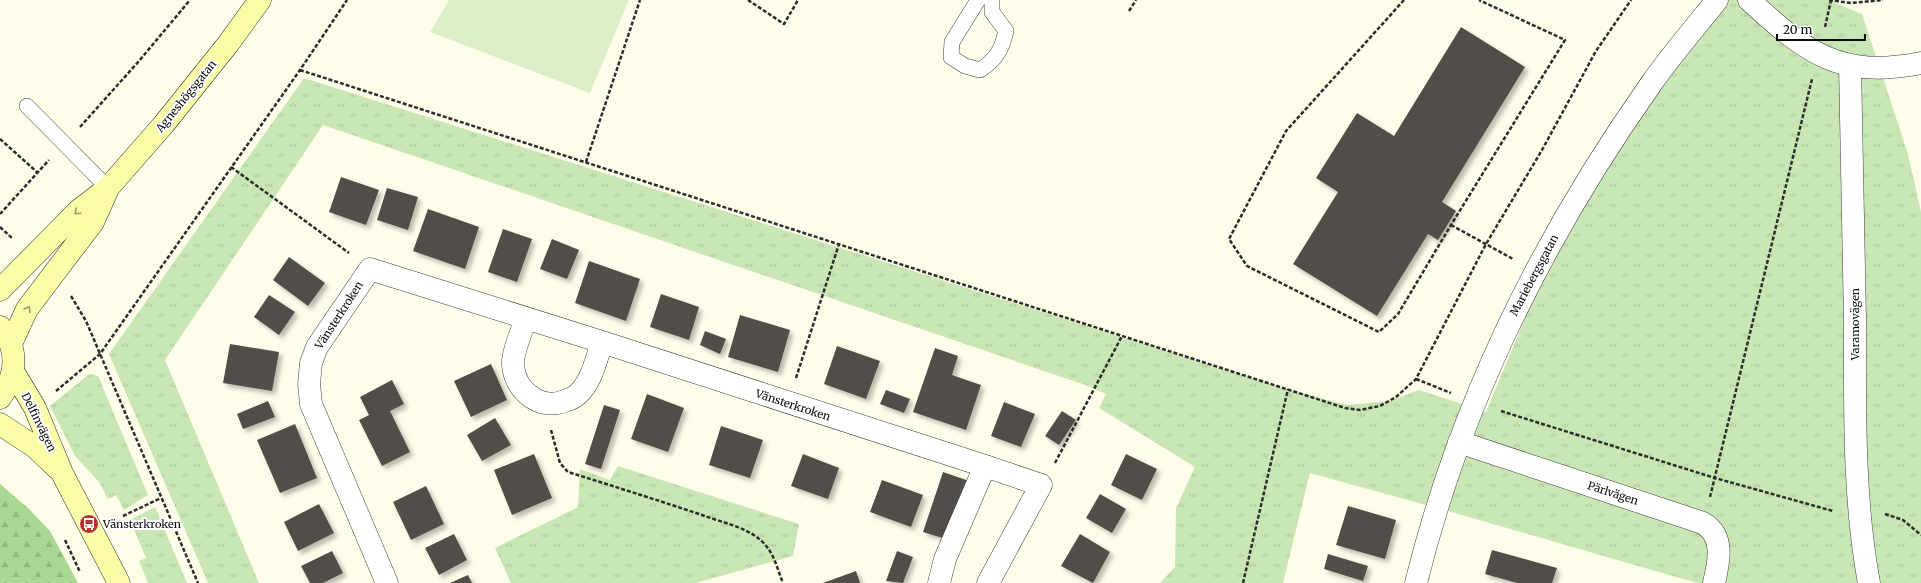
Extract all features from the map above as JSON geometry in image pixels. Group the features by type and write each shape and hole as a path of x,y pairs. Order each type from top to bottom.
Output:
{"street":[{"name":"Agneshögsgatan","path":"0,290 78,211 108,188 164,124 228,44 260,0"},
{"name":"Mariebergsgatan","path":"1416,583 1459,442 1509,321 1534,271 1599,161 1652,82 1717,0"},
{"path":"1749,0 1785,33 1818,55 1835,62 1850,65 1896,68 1921,63"},
{"name":"Varamovägen","path":"1850,65 1855,424 1861,514 1869,583"},
{"name":"Agneshögsgatan","path":"0,398 9,385 14,362 6,336 93,222 108,188"},
{"name":"Vänsterkroken","path":"387,583 311,404 309,384 311,363 317,347 370,269 602,342 1041,485"},
{"path":"526,318 513,364 516,381 527,395 544,403 561,403 577,396 588,382 602,342"},
{"name":"Delfinvägen","path":"13,372 35,408 62,473 119,583"},
{"name":"Delfinvägen","path":"0,424 35,447 62,473"},
{"name":"Pärlvägen","path":"1459,442 1703,523 1710,527 1719,546 1720,558 1714,583"},
{"path":"939,583 945,559 985,466"},
{"path":"988,583 1041,485"}],"lane":[{"path":"978,0 952,42 950,57 965,66 980,70 990,64 1003,46 1006,31 992,12 992,0"},
{"path":"27,106 108,188"}],"path":[{"path":"0,214 139,61 190,0"},
{"path":"100,354 300,70 347,0"},
{"path":"586,162 640,0"},
{"path":"748,0 784,24 798,0"},
{"path":"1129,11 1136,0"},
{"path":"1404,0 1286,131 1229,239 1247,266 1379,332 1398,314 1565,40 1479,0"},
{"path":"300,70 1345,408 1360,410 1380,406 1396,397 1416,379 1486,244 1542,150 1596,51 1631,0"},
{"path":"1830,0 1851,3 1883,0"},
{"path":"1715,478 1818,55"},
{"path":"0,139 38,173"},
{"path":"231,168 370,269"},
{"path":"1451,225 1534,271"},
{"path":"0,227 33,258"},
{"path":"788,403 839,244"},
{"path":"52,275 70,294 86,321 198,583"},
{"path":"1041,485 1122,336"},
{"path":"1416,379 1475,403 1715,478 1848,516 1861,514 1889,514 1903,520 1921,535"},
{"path":"1243,583 1288,389"},
{"path":"544,403 560,463 568,472 740,528 767,546 774,558 783,583"},
{"path":"123,516 161,498"}],"green space":[{"path":"449,0 629,0 590,93 430,32"},
{"path":"1727,0 1835,0 1835,3 1862,14 1908,154 1921,212 1921,583 1697,583 1310,473 1283,583 1160,583 1175,567 1176,508 1195,467 1099,408 1106,394 1088,386 323,125 165,360 259,583 208,583 109,354 304,78 1289,390 1347,405 1390,401 1419,390 1486,412 1542,277 1643,112"},
{"path":"93,374 98,376 148,495 124,510 116,495 108,499 99,482 75,456 50,406 88,375"},
{"path":"618,466 799,524 793,556 696,583 511,583 495,548 578,507 580,469 610,480"},
{"path":"0,484 28,508 50,531 78,583 0,583"},
{"path":"155,507 187,583 148,583 139,561 146,558 130,520"}],"building":[{"path":"1461,27 1525,67 1442,202 1456,211 1438,240 1428,234 1377,316 1293,264 1338,192 1316,178 1357,113 1394,136"},
{"path":"341,177 379,190 366,225 329,212"},
{"path":"387,188 418,197 408,230 377,220"},
{"path":"428,209 479,227 465,269 413,251"},
{"path":"503,229 532,239 517,282 488,272"},
{"path":"552,239 579,250 567,279 540,269"},
{"path":"289,257 325,283 308,306 273,280"},
{"path":"589,261 640,279 626,321 575,303"},
{"path":"661,294 699,307 689,340 650,327"},
{"path":"269,295 295,312 279,335 254,317"},
{"path":"740,315 790,330 778,372 728,357"},
{"path":"705,331 726,339 720,354 700,345"},
{"path":"230,344 279,352 272,391 223,383"},
{"path":"837,346 880,361 866,399 824,384"},
{"path":"935,348 958,356 952,375 981,385 966,430 913,412"},
{"path":"491,364 507,400 471,417 454,381"},
{"path":"392,380 404,404 390,411 410,452 382,466 359,420 369,415 360,397"},
{"path":"886,390 910,399 904,413 880,404"},
{"path":"647,394 684,408 668,452 631,439"},
{"path":"268,401 275,417 243,429 237,414"},
{"path":"1004,402 1035,414 1021,447 991,436"},
{"path":"604,405 620,410 601,469 585,464"},
{"path":"1062,411 1076,420 1059,445 1045,436"},
{"path":"495,418 511,445 482,461 467,435"},
{"path":"295,424 317,478 280,493 257,440"},
{"path":"721,426 763,440 750,478 709,465"},
{"path":"534,454 552,498 512,515 494,470"},
{"path":"803,454 839,468 828,499 791,486"},
{"path":"1126,454 1157,469 1142,500 1111,485"},
{"path":"943,472 969,481 949,540 923,532"},
{"path":"882,480 923,495 911,527 870,512"},
{"path":"426,486 444,524 411,540 393,502"},
{"path":"1100,494 1126,509 1112,533 1086,518"},
{"path":"319,504 334,533 298,551 284,522"},
{"path":"1348,506 1396,520 1385,559 1336,545"},
{"path":"454,534 467,560 439,575 425,548"},
{"path":"1080,534 1110,552 1093,583 1061,566"},
{"path":"1492,550 1557,568 1552,583 1517,583 1485,574"},
{"path":"332,551 343,573 323,583 310,583 301,566"},
{"path":"897,551 913,557 903,583 886,581"},
{"path":"1328,554 1368,566 1363,581 1324,569"},
{"path":"856,571 860,583 823,583"},
{"path":"468,575 472,583 450,583"}],"place":[{"name":"Vänsterkroken","path":"89,524"}]}
